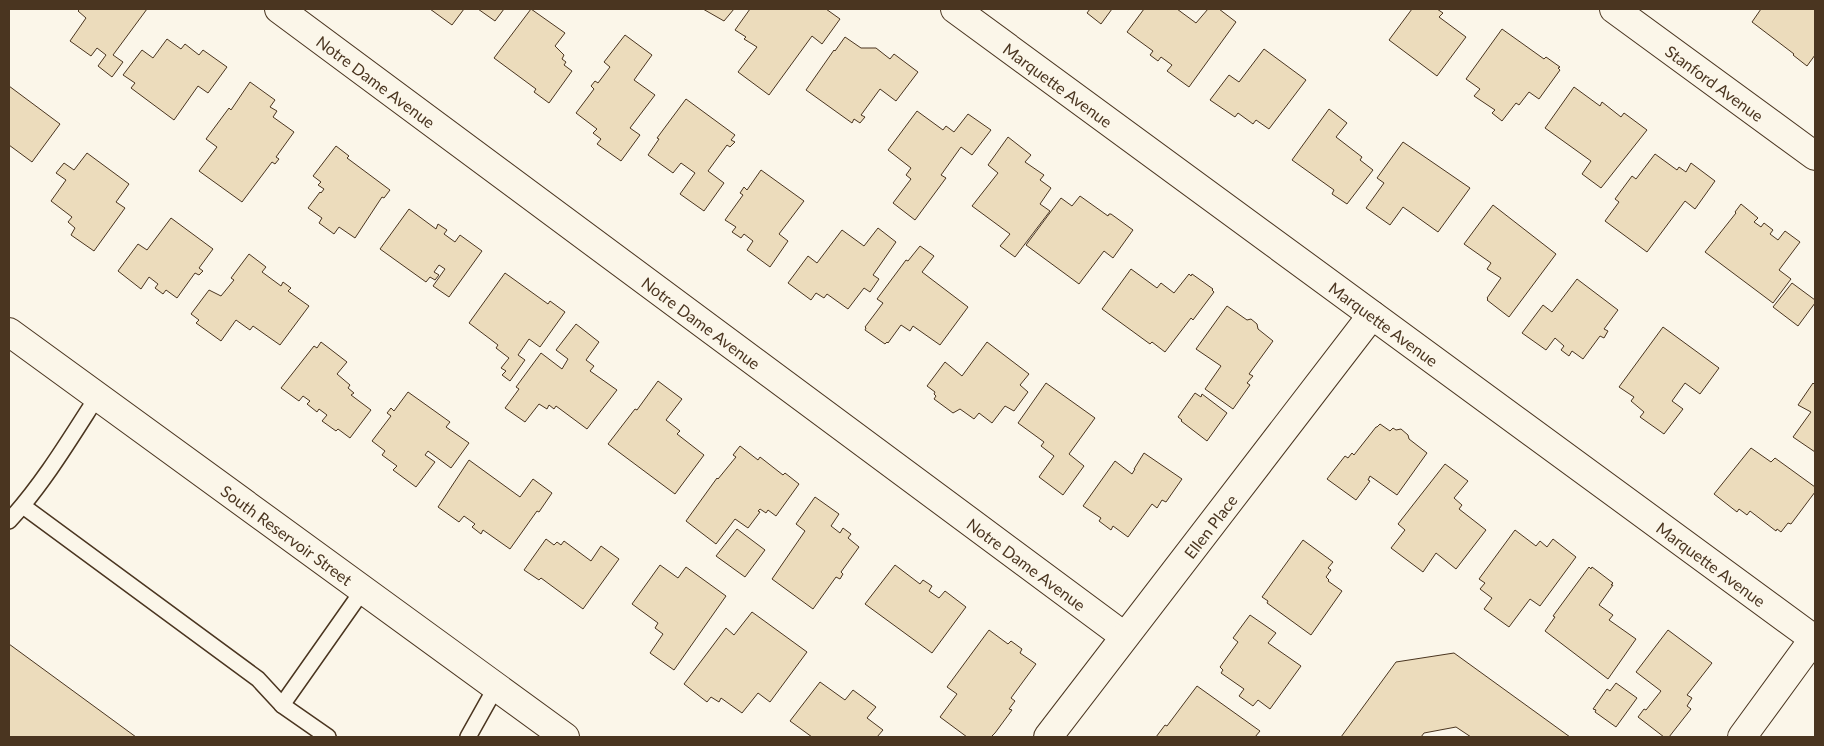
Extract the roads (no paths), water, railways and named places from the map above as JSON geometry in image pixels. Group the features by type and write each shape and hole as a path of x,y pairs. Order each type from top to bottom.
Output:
{"street":[{"name":"Notre Dame Avenue","path":"279,9 1124,636"},
{"name":"Marquette Avenue","path":"954,9 1815,638"},
{"name":"Stanford Avenue","path":"1614,9 1815,156"},
{"name":"Ellen Place","path":"1048,737 1372,315"},
{"name":"South Reservoir Street","path":"9,332 562,736"},
{"path":"1742,737 1815,638"}],"lane":[{"path":"9,521 23,506 60,454 97,397"},
{"path":"23,506 258,679 282,705 328,737"},
{"path":"282,705 363,590"},
{"path":"468,737 496,687"}]}
